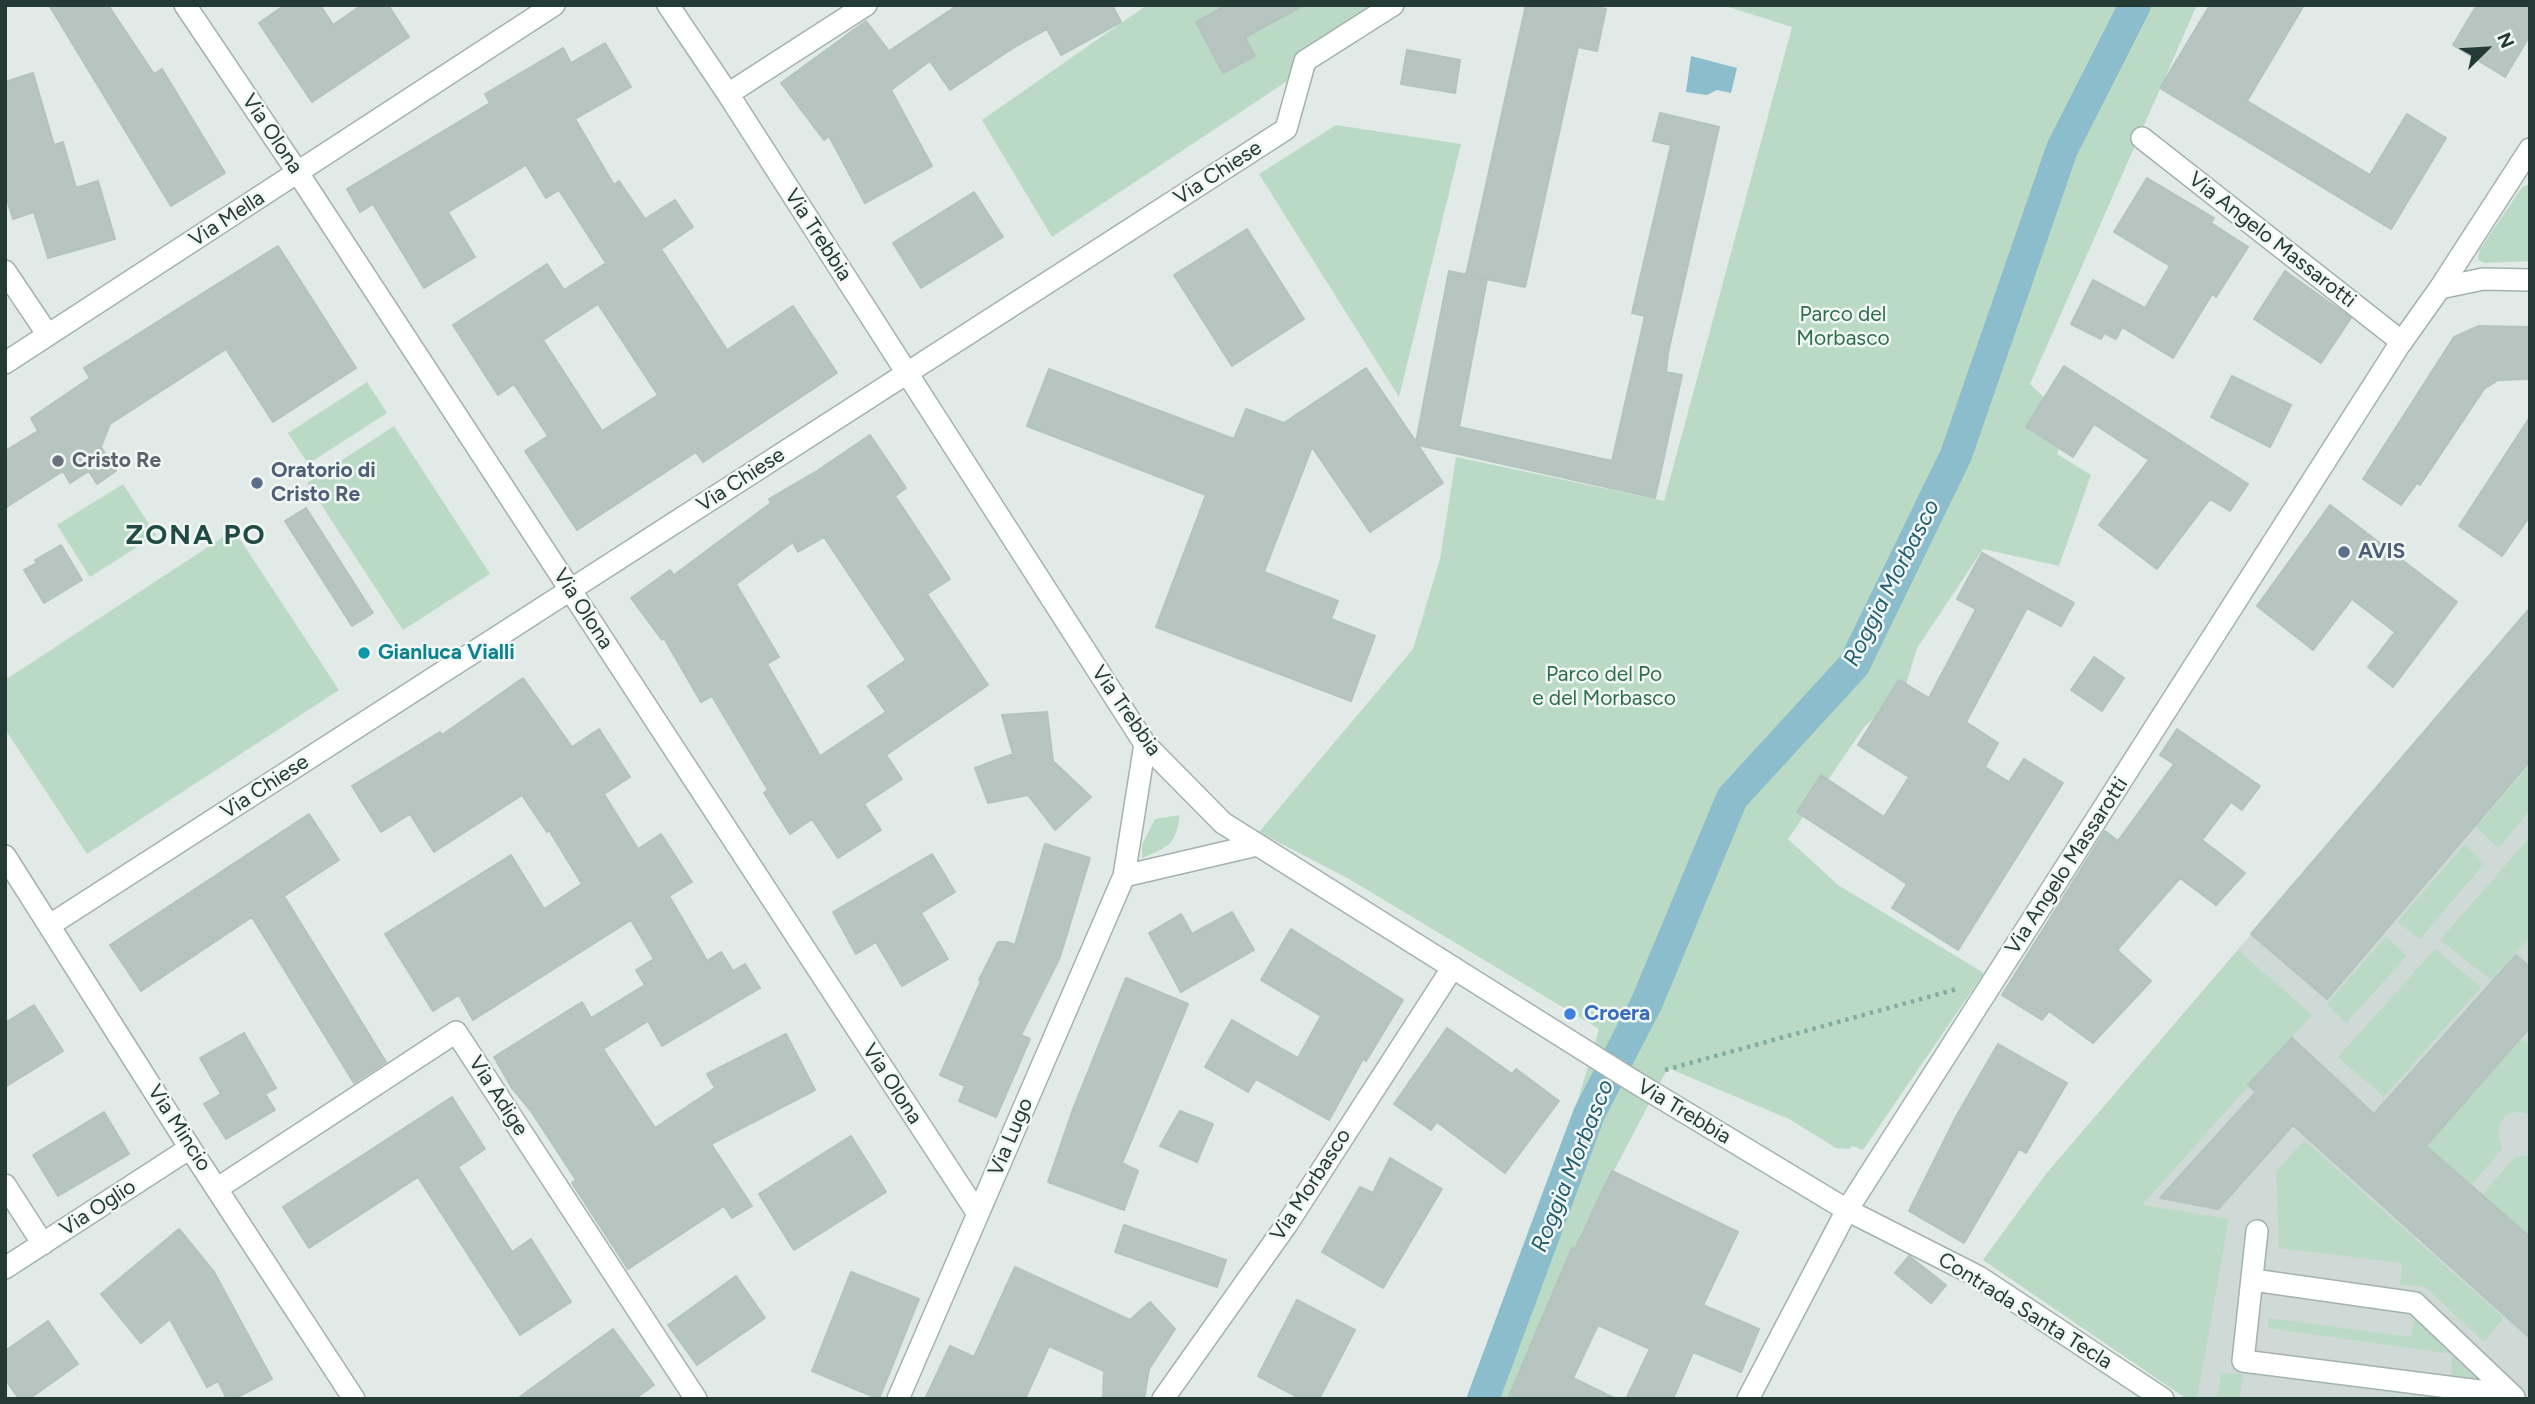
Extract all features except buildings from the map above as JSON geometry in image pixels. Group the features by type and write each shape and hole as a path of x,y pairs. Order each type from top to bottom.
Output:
{"street":[{"name":"Via Olona","path":"185,5 298,173 978,1214"},
{"name":"Via Mella","path":"5,363 554,5"},
{"name":"Via Trebbia","path":"668,5 1145,744 1223,823 1630,1079 1847,1210"},
{"path":"727,94 866,5"},
{"name":"Via Chiese","path":"50,925 1286,129 1305,61 1393,5"},
{"name":"Via Angelo Massarotti","path":"2142,138 2402,342"},
{"name":"Via Angelo Massarotti","path":"1748,1399 1847,1210 2402,342 2441,288 2530,149"},
{"path":"5,271 48,335"},
{"path":"2441,288 2483,279 2530,280"},
{"name":"Via Lugo","path":"898,1399 1124,876 1145,744"},
{"path":"1124,876 1257,845"},
{"name":"Via Mincio","path":"5,856 190,1148 354,1399"},
{"name":"Via Morbasco","path":"1163,1399 1287,1224 1453,967"},
{"name":"Via Adige","path":"218,1188 456,1032 696,1399"},
{"name":"Via Oglio","path":"5,1268 190,1148"},
{"path":"5,1185 43,1244"},
{"name":"Contrada Santa Tecla","path":"1847,1210 1979,1277 2163,1399"},
{"path":"2257,1231 2244,1361 2512,1398"},
{"path":"2253,1280 2415,1303 2512,1398"}],"path":[{"path":"1630,1079 1995,979"}],"shaded area":[{"path":"2530,608 2530,1399 2187,1399 1983,1260 2046,1174"}],"green space":[{"path":"1147,5 1402,5 1052,237 982,120"},
{"name":"Parco del Po e del Morbasco","path":"1722,5 2197,5 2030,384 2068,420 2057,454 2091,475 2059,566 1983,549 1917,648 1903,694 1864,727 1788,839 1838,885 1984,973 1863,1150 1852,1146 1849,1149 1836,1148 1791,1120 1668,1068 1582,1231 1517,1399 1470,1399 1557,1171 1599,1029 1349,879 1259,832 1413,649 1440,559 1456,457 1664,501 1792,27"},
{"path":"1336,125 1461,144 1399,397 1259,174"},
{"path":"2530,184 2530,261 2484,263 2478,260 2479,251 2522,187"},
{"path":"367,382 387,413 308,464 288,433"},
{"path":"394,426 490,574 403,630 307,483"},
{"path":"123,484 156,535 90,577 57,525"},
{"path":"234,530 339,690 87,854 5,729 5,680"},
{"path":"2530,764 2530,810 2499,848 2476,827"},
{"path":"1180,815 1170,844 1142,858 1142,845 1155,819"},
{"path":"2530,837 2530,937 2491,980 2440,940"},
{"path":"2465,844 2484,864 2420,939 2397,922"},
{"path":"2386,936 2407,956 2346,1023 2327,1004"},
{"path":"2435,949 2481,987 2384,1097 2338,1057"},
{"path":"2238,950 2312,1015 2142,1205 2229,1219 2197,1399 2187,1399 1983,1260 2046,1174"},
{"path":"2520,1038 2530,1046 2530,1115 2514,1112 2503,1119 2499,1132 2503,1148 2471,1185 2426,1146"},
{"path":"2304,1140 2504,1318 2484,1342 2424,1286 2400,1285 2402,1263 2279,1248 2276,1172"},
{"path":"2528,1155 2530,1237 2482,1195 2515,1157"},
{"path":"2414,1317 2479,1373 2479,1380 2451,1375 2452,1354 2268,1328 2268,1318 2411,1337"},
{"path":"2221,1373 2243,1374 2239,1399 2217,1397"}],"water":[{"path":"1691,56 1737,68 1731,93 1717,90 1707,95 1686,92"}],"waterway":[{"name":"Roggia Morbasco","path":"1483,1399 1589,1114 1647,1002 1732,798 1854,665 1956,455 2062,149 2135,5"}],"place":[{"name":"Cristo Re","path":"58,461"},
{"name":"Oratorio di Cristo Re","path":"257,483"},
{"name":"AVIS","path":"2344,552"},
{"name":"Gianluca Vialli","path":"364,653"},
{"name":"Croera","path":"1570,1014"}],"district":[{"name":"ZONA PO","path":"196,536"}],"park label":[{"name":"Parco del Morbasco","path":"1843,327"}]}
